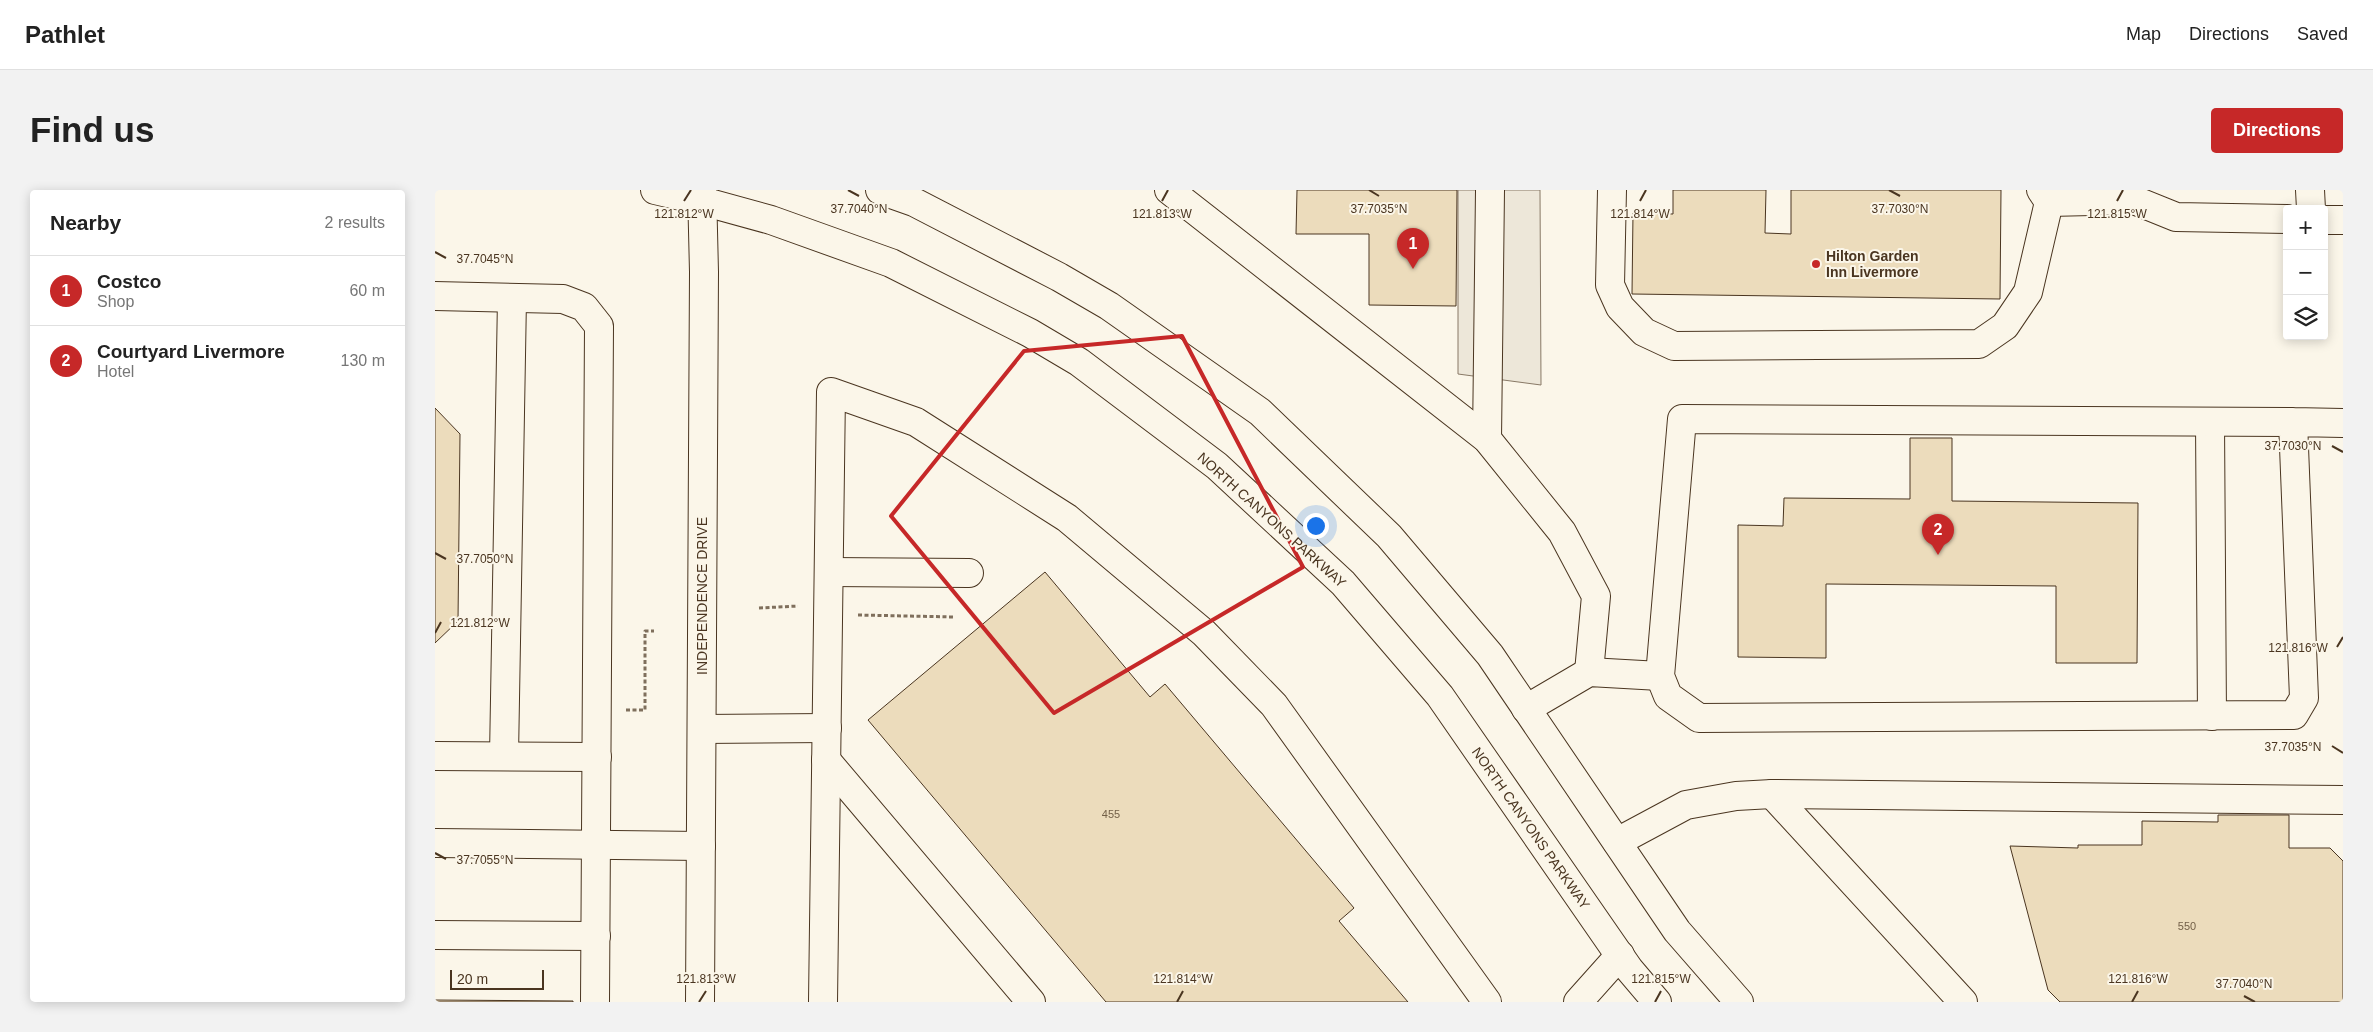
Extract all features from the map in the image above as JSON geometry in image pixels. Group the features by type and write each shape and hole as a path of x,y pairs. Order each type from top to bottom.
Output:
{"main road":[{"name":"NORTH CANYONS PARKWAY","path":"655,190 702,195 891,263 1030,334 1079,362 1217,466 1343,582 1440,696 1619,955 1657,1002"},
{"path":"880,190 914,202 1059,277 1109,306 1260,412 1389,536 1490,655 1677,931 1739,1002"},
{"path":"1169,190 1487,439 1562,532 1596,596 1589,672"},
{"path":"1487,439 1490,190"},
{"path":"1612,190 1610,285 1619,307 1644,332 1674,346 1979,344 2005,326 2028,292 2045,196 2134,200 2176,217 2283,219"},
{"path":"2310,190 2311,205"},
{"name":"INDEPENDENCE DRIVE","path":"700,1002 704,272 702,195"},
{"path":"2328,220 2343,220"},
{"path":"435,296 563,299 584,307 599,326 595,1002"},
{"path":"504,756 512,298"},
{"path":"823,1002 831,392 916,422 1067,518 1204,633 1274,705 1487,1002"},
{"path":"2293,422 2305,698 2295,715 1699,718 1668,696 1660,676 1683,419 2293,422 2343,423"},
{"path":"2210,422 2212,716"},
{"path":"829,572 969,573"},
{"path":"1526,709 1589,672 1660,676"},
{"path":"702,729 827,728"},
{"path":"435,756 597,757"},
{"path":"826,760 1030,1002"},
{"path":"1617,842 1686,805 1736,796 1772,794 2343,800"},
{"path":"1772,794 1963,1002"},
{"path":"435,843 596,843 701,846"},
{"path":"435,935 596,936"},
{"path":"1578,1002 1619,955"}],"path":[{"path":"620,710 645,710 645,631 654,631"}],"highlighted area":[{"path":"1182,336 1303,567 1054,713 891,516 1024,351"}],"shaded area":[{"path":"1458,190 1540,190 1541,385 1458,374"}],"building":[{"path":"1297,190 1457,190 1456,306 1369,305 1369,234 1296,234"},
{"name":"Hilton Garden Inn Livermore","path":"1673,190 1766,190 1765,233 1791,234 1791,190 2001,190 2000,299 1632,294 1633,213 1673,214"},
{"path":"435,408 460,434 458,621 435,643"},
{"path":"1910,438 1952,438 1952,501 2138,503 2137,663 2056,663 2056,586 1826,584 1826,658 1738,657 1738,525 1783,526 1784,498 1910,499"},
{"path":"1045,572 1150,697 1165,684 1354,908 1339,921 1408,1002 1106,1002 868,720"},
{"path":"2218,815 2289,815 2289,848 2330,848 2343,861 2343,1002 2060,1002 2048,990 2010,846 2078,848 2078,845 2142,845 2142,821 2218,822"},
{"path":"435,1000 573,1001 573,1002 435,1002"}],"place":[{"name":"Hilton Garden Inn Livermore","path":"1816,264"},
{"name":"Costco","path":"1413,269"},
{"name":"Courtyard Livermore","path":"1938,555"}]}
